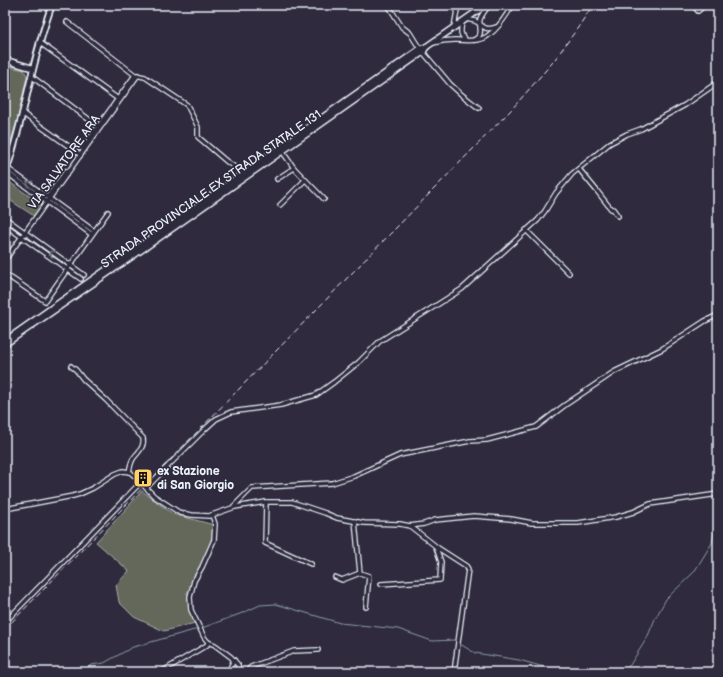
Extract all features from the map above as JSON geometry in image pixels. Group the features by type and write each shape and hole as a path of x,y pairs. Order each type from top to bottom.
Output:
{"main road":[{"name":"STRADA PROVINCIALE EX STRADA STATALE 131","path":"5,343 243,174 487,5"},
{"name":"STRADA PROVINCIALE EX STRADA STATALE 131","path":"5,343 282,151 421,50"}],"street":[{"path":"6,168 22,113 39,42 52,5"},
{"path":"388,5 402,27 410,33 421,50 450,84 479,108"},
{"path":"454,28 458,5"},
{"path":"474,40 480,34 481,18 487,5"},
{"path":"432,43 445,40 479,40 491,34 513,5"},
{"path":"692,5 698,11 705,5"},
{"path":"466,40 461,34 460,30 464,21 475,21 480,26 488,29 498,25"},
{"path":"67,22 137,75 144,76 187,105 198,126 198,137 243,174"},
{"path":"39,42 118,100"},
{"path":"5,60 32,68"},
{"name":"VIA SALVATORE ARA","path":"5,256 24,232 137,75"},
{"name":"VIA SALVATORE ARA","path":"99,127 137,75"},
{"path":"30,76 99,127"},
{"path":"146,488 203,430 216,419 231,412 281,405 316,395 359,362 380,341 462,289 538,220 556,193 572,174 610,143 626,134 641,129 686,105 718,82"},
{"path":"22,113 80,154"},
{"path":"282,151 294,168 324,198"},
{"path":"6,168 49,197 93,233"},
{"path":"6,168 46,201 93,233"},
{"path":"277,179 294,168"},
{"path":"579,169 611,209 613,208 618,216"},
{"path":"280,206 305,180"},
{"path":"5,274 45,301 108,212"},
{"path":"5,218 70,265 82,277 67,269 5,225"},
{"path":"526,230 569,273"},
{"name":"VIA SALVATORE ARA","path":"5,260 21,236"},
{"path":"234,507 252,488 332,483 354,476 400,456 470,441 487,440 536,427 565,405 614,372 662,349 705,321 718,316"},
{"path":"72,366 83,379 143,438 143,446 133,460 129,472"},
{"path":"5,508 80,494 123,471 130,472 138,478 154,496 180,513 209,516 234,507 266,502 292,502 336,518 364,523 400,524 410,526 436,520 474,516 532,522 578,523 616,517 633,512 650,504 718,494"},
{"path":"5,622 141,482"},
{"path":"266,502 265,543 312,564"},
{"path":"212,515 215,524 214,540 194,581 190,597 190,610 204,637 208,642 215,645 234,660 238,665 239,672"},
{"path":"355,521 360,572"},
{"path":"410,526 436,547 466,566 468,569 454,672"},
{"path":"381,584 440,580 441,562 436,547"},
{"path":"335,577 342,580 360,572 369,576 366,607"},
{"path":"160,672 207,645 208,642"},
{"path":"246,672 251,667 294,650 318,650"},
{"path":"228,672 234,660"}],"green space":[{"path":"11,67 24,70 27,76 18,117 6,158 5,68"},
{"path":"5,179 42,205 34,216 5,197"},
{"path":"142,491 173,514 214,525 214,531 202,567 187,593 195,623 164,631 134,617 119,602 116,585 129,571 96,542"}],"waterway":[{"path":"622,672 630,665 647,638 666,599 694,572 712,543 718,510"},
{"path":"202,628 260,605 276,604 340,623 398,629 432,641 454,640 457,642"},
{"path":"83,672 91,665 104,663 133,647 198,629"},
{"path":"460,644 475,653 519,660 562,672"}],"railway":[{"path":"5,629 511,110 553,62 593,5"}],"place":[{"name":"ex Stazione di San Giorgio","path":"143,478"}]}
